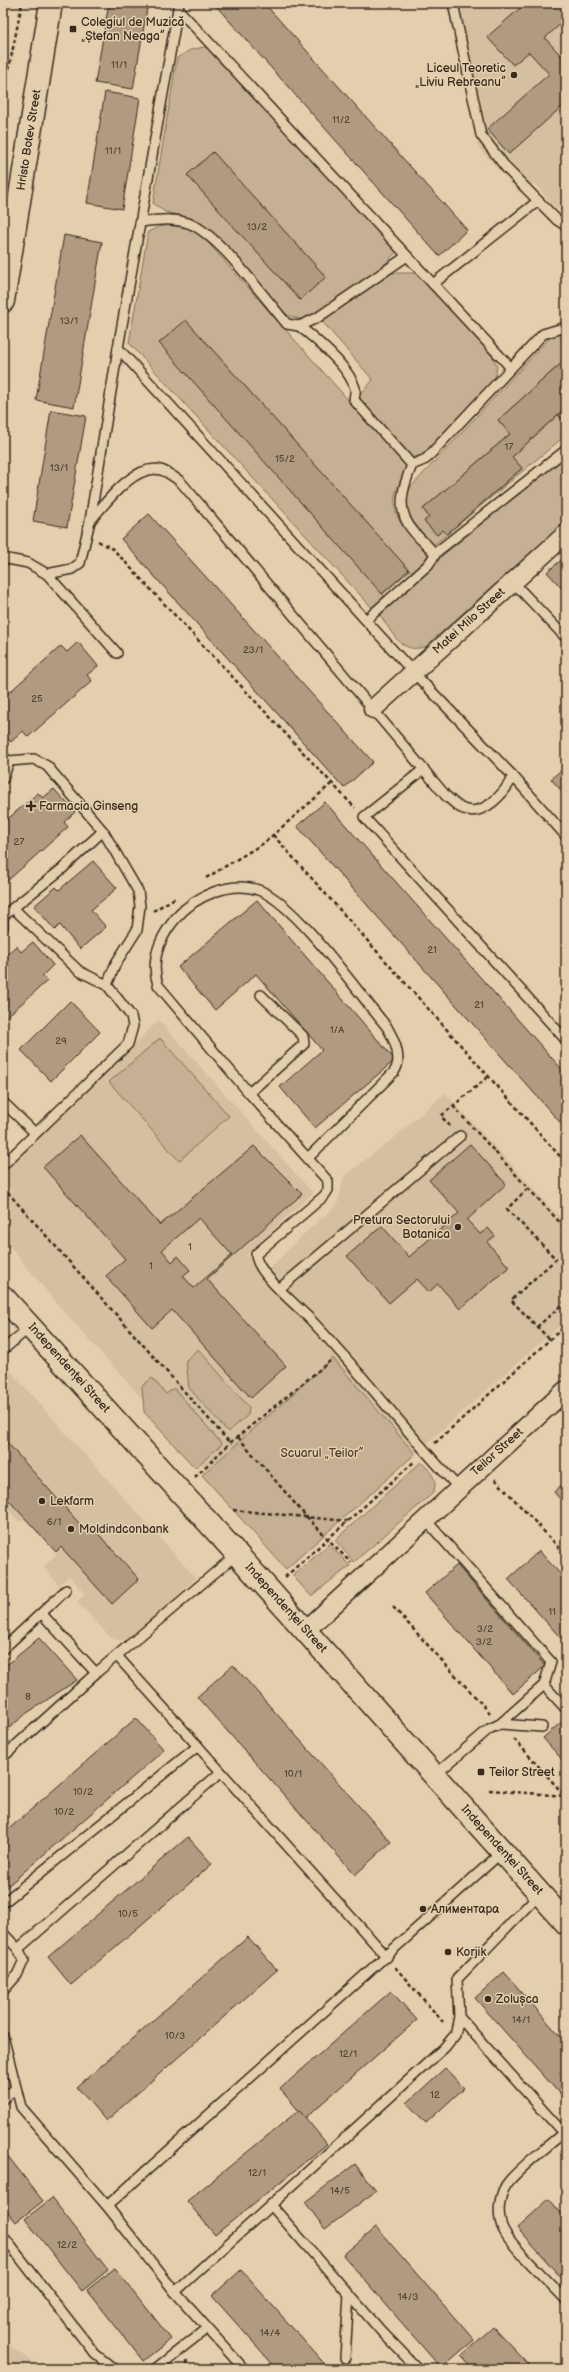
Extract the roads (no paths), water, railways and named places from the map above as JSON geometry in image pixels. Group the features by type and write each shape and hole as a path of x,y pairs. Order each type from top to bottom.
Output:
{"main road":[{"name":"Hristo Botev Street","path":"3,301 51,3"},
{"name":"Independenței Street","path":"3,1297 306,1630 566,1923"}],"street":[{"name":"Matei Milo Street","path":"373,709 566,534"},
{"name":"Teilor Street","path":"306,1630 482,1465 566,1390"}],"lane":[{"path":"452,3 481,135 506,169 557,220 566,226"},
{"path":"47,574 72,568 80,563 86,540 178,6"},
{"path":"178,6 511,368"},
{"path":"433,284 538,201"},
{"path":"141,222 178,221 194,225 213,240 287,324 299,326 315,338 344,370 355,389 354,400 412,465"},
{"path":"299,326 317,318 407,256"},
{"path":"434,554 413,532 404,516 402,495 412,465 426,459 543,334 566,327"},
{"path":"118,348 413,672 513,776 566,836"},
{"path":"366,620 428,565 433,559 434,554 566,450"},
{"path":"90,521 124,483 140,473 161,470 180,481 446,796 461,808 472,811 482,808 497,799 508,786 513,776"},
{"path":"3,558 28,563 47,574 117,652"},
{"path":"512,582 566,638"},
{"path":"3,780 6,759 34,759 41,761 103,831 138,891 139,919 132,941 116,963 107,985"},
{"path":"424,769 364,817 566,1040"},
{"path":"3,928 3,916 103,831"},
{"path":"307,1159 394,1072 398,1062 396,1048 387,1027 308,931 271,896 260,890 242,888 217,892 188,905 175,920 162,940 157,952 155,968 161,990 249,1093 307,1159 328,1181 328,1190 256,1254 258,1266 342,1352 425,1452 459,1488"},
{"path":"3,1165 128,1044 133,1026 131,1016 107,985 79,971 13,908"},
{"path":"249,1093 304,1044 303,1036 261,995"},
{"path":"3,1102 36,1133"},
{"path":"280,1288 460,1136"},
{"path":"3,1350 31,1326"},
{"path":"425,1519 551,1662 544,1685 500,1724"},
{"path":"3,1757 96,1673 237,1554"},
{"path":"3,1649 66,1590"},
{"path":"42,1614 96,1673"},
{"path":"117,1656 387,1957"},
{"path":"544,1685 566,1710"},
{"path":"435,1775 488,1728 500,1724 542,1727"},
{"path":"3,1903 198,1746"},
{"path":"18,1949 221,1772"},
{"path":"107,2206 387,1957 502,1852"},
{"path":"175,2292 444,2048 455,2035 458,2017 457,1979 540,1893"},
{"path":"3,1933 18,1949 24,1960 17,1975 3,1991"},
{"path":"458,2017 564,2135 509,2180 500,2196 499,2211 502,2228 510,2240 566,2300"},
{"path":"3,2036 21,2107 107,2206 206,2329 244,2369"},
{"path":"3,2099 16,2088"},
{"path":"271,2205 382,2332 418,2369"},
{"path":"3,2236 95,2354 114,2369"},
{"path":"345,2358 349,2294"},
{"path":"155,2369 206,2329"}],"place":[{"name":"Colegiul de Muzică „Ștefan Neaga”","path":"73,29"},
{"name":"Liceul Teoretic „Liviu Rebreanu”","path":"514,75"},
{"name":"Farmacia Ginseng","path":"31,806"},
{"name":"Pretura Sectorului Botanica","path":"458,1227"},
{"name":"Lekfarm","path":"42,1501"},
{"name":"Moldindconbank","path":"71,1529"},
{"name":"Teilor Street","path":"481,1772"},
{"name":"Алиментара","path":"423,1909"},
{"name":"Korjik","path":"448,1952"},
{"name":"Zolușca","path":"488,1999"}],"park label":[{"name":"Scuarul „Teilor”","path":"322,1453"}]}
